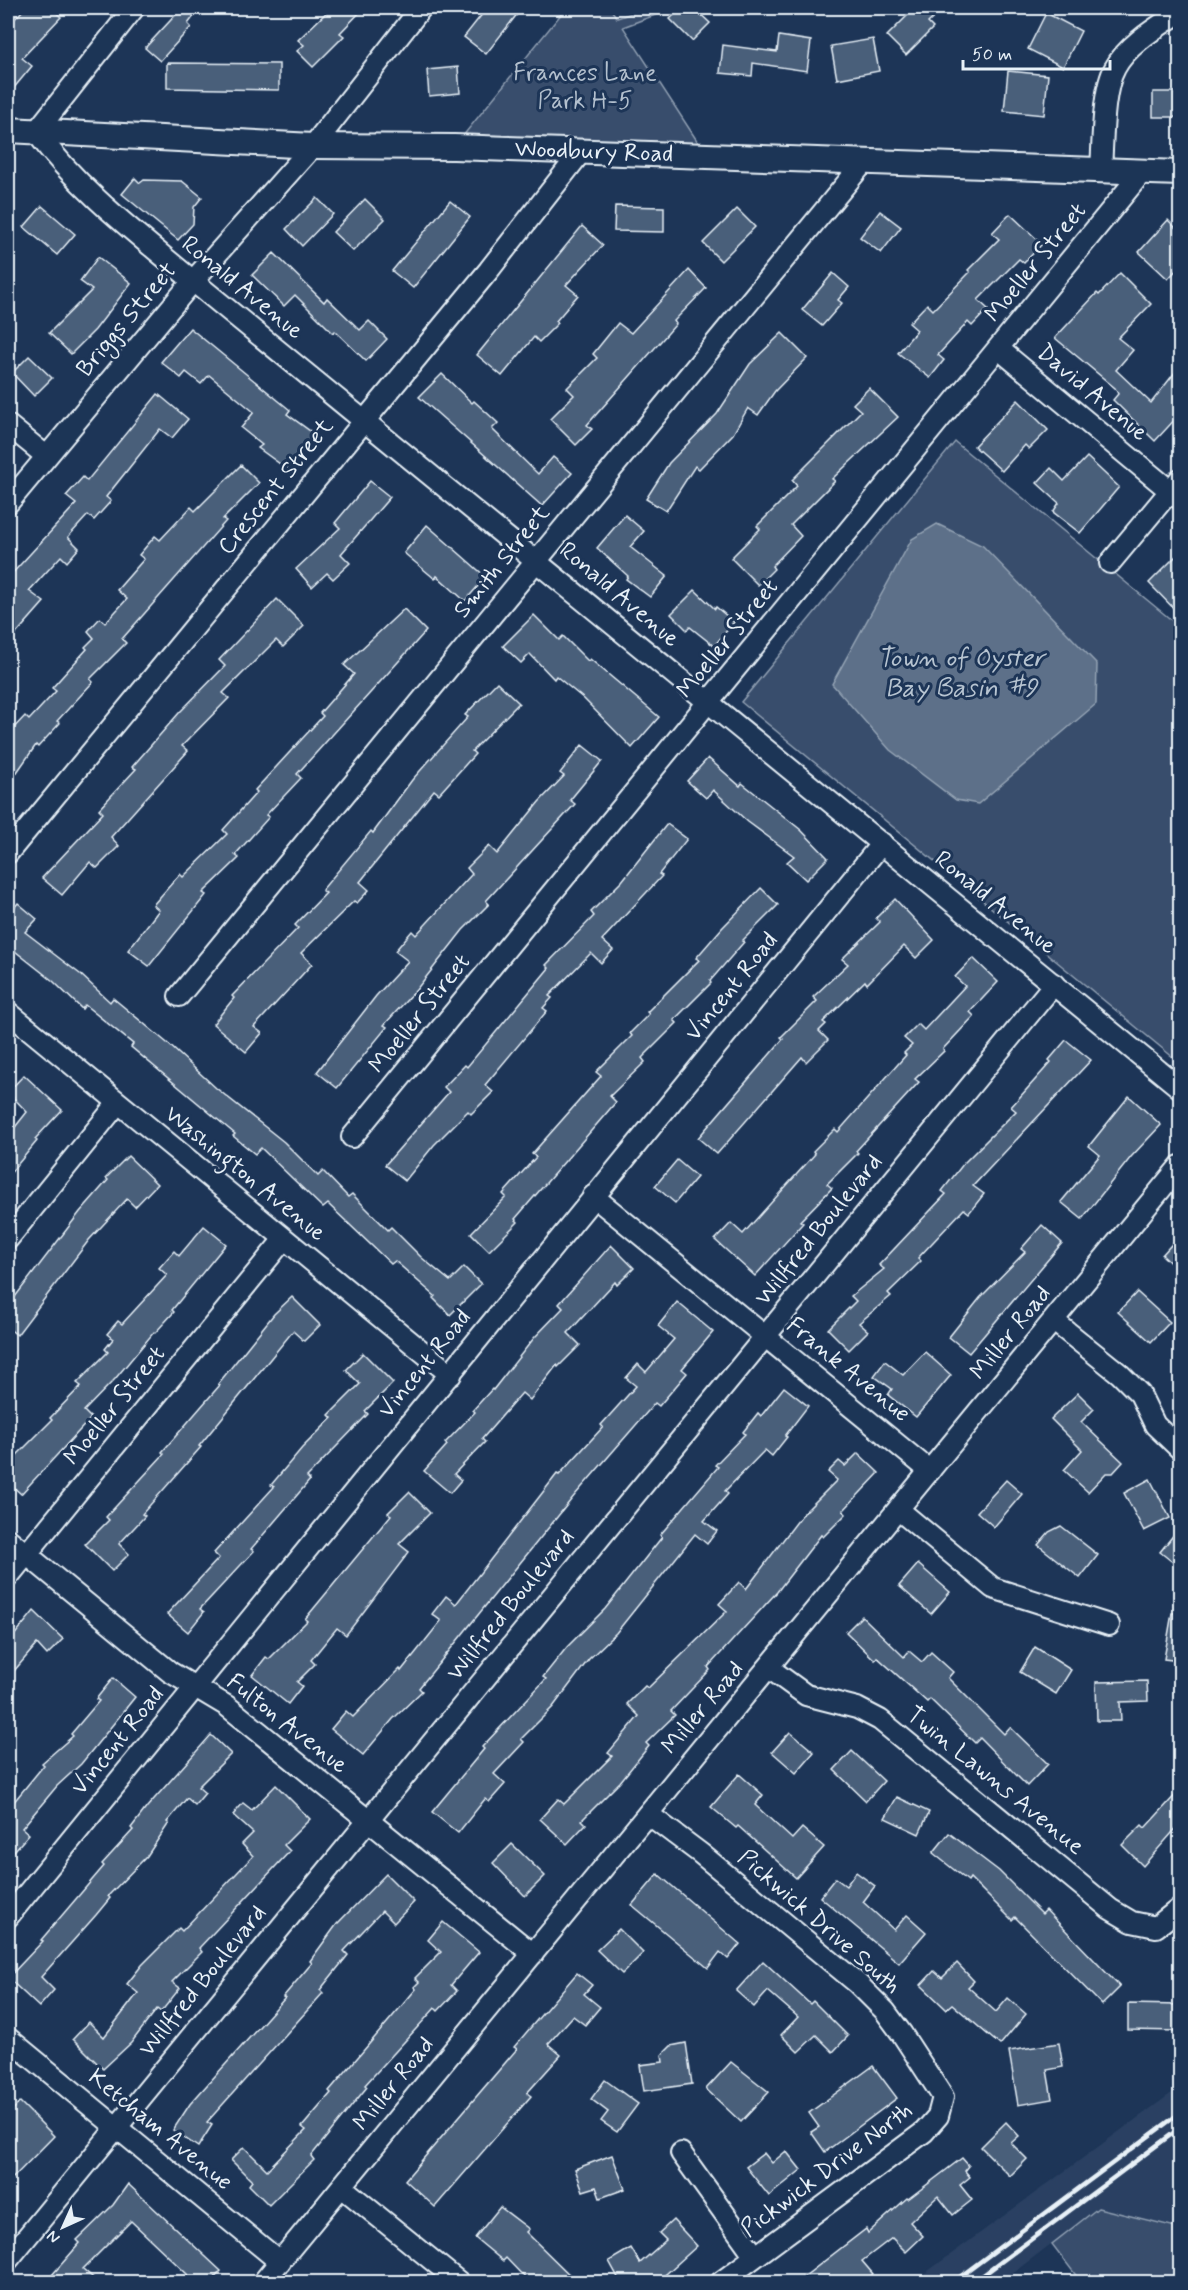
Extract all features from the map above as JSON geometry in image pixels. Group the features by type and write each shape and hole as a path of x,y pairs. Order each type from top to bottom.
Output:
{"main road":[{"name":"Woodbury Road","path":"8,130 313,146 581,152 1180,173"}],"street":[{"name":"Briggs Street","path":"8,503 193,281 313,146 421,8"},
{"path":"36,132 127,10"},
{"path":"1101,169 1106,104 1115,68 1144,36 1171,18"},
{"name":"Ronald Avenue","path":"36,132 61,165 93,197 193,281 365,419 1180,1088"},
{"name":"Crescent Street","path":"8,853 489,270 581,152"},
{"name":"Smith Street","path":"179,996 865,161"},
{"name":"Moeller Street","path":"352,1137 1143,171"},
{"name":"David Avenue","path":"999,349 1177,490"},
{"path":"8,425 46,456"},
{"path":"1110,562 1177,490"},
{"name":"Vincent Road","path":"8,1917 882,843"},
{"name":"Willfred Boulevard","path":"8,2260 1054,984"},
{"name":"Washington Avenue","path":"8,1012 451,1375"},
{"path":"8,1239 118,1103"},
{"name":"Miller Road","path":"265,2282 1180,1168"},
{"name":"Frank Avenue","path":"593,1196 930,1471"},
{"name":"Moeller Street","path":"8,1577 284,1239"},
{"path":"1054,1321 1120,1374 1140,1394 1155,1425 1180,1449"},
{"path":"899,1510 993,1588 1109,1625"},
{"name":"Fulton Avenue","path":"8,1539 170,1672 227,1706 533,1954"},
{"name":"Twin Lawns Avenue","path":"769,1668 806,1695 857,1708 880,1720 1110,1909 1132,1922 1156,1927 1180,1908"},
{"name":"Pickwick Drive South","path":"648,1814 700,1853 857,1983 885,2011 937,2087"},
{"name":"Ketcham Avenue","path":"8,2038 280,2262"},
{"name":"Pickwick Drive North","path":"722,2283 755,2256 924,2132 938,2116 944,2097 937,2087"},
{"path":"681,2153 755,2256"},
{"path":"343,2188 459,2283"}],"shaded area":[{"path":"1180,2087 1180,2228 1098,2208 1001,2282 913,2282"}],"green space":[{"name":"Frances Lane Park H-5","path":"566,8 610,8 617,18 647,8 674,8 623,27 707,156 454,147"},
{"path":"955,442 1180,627 1180,1063 741,702"},
{"path":"1098,2208 1180,2228 1180,2282 1081,2282 1052,2244"}],"water":[{"name":"Town of Oyster Bay Basin #9","path":"937,524 983,546 1097,664 1096,704 978,804 956,800 890,750 832,684 912,539"}],"building":[{"path":"25,8 51,8 61,17 22,58 32,66 8,95 8,26"},
{"path":"182,8 200,8 188,24 191,27 160,61 145,48"},
{"path":"331,8 364,8 340,33 344,36 313,67 297,51 304,45 298,40"},
{"path":"487,8 522,8 486,54 464,37"},
{"path":"681,8 694,8 710,23 692,41 670,19"},
{"path":"915,8 944,8 928,23 933,28 906,55 887,36"},
{"path":"1046,13 1081,31 1063,67 1028,49"},
{"path":"779,36 811,41 807,71 753,63 752,76 720,73 723,45 777,52"},
{"path":"873,39 879,71 837,79 831,46"},
{"path":"167,63 279,64 279,90 167,88"},
{"path":"458,67 460,93 429,96 427,70"},
{"path":"1008,71 1048,75 1044,115 1004,111"},
{"path":"1153,92 1180,92 1180,117 1153,117"},
{"path":"135,178 140,183 144,180 182,181 202,197 194,207 193,224 178,240 122,194"},
{"path":"317,198 333,214 302,246 286,229"},
{"path":"365,199 385,219 353,251 333,232"},
{"path":"450,201 470,217 413,288 392,271"},
{"path":"42,206 75,234 57,255 24,227"},
{"path":"615,206 664,207 664,232 614,231"},
{"path":"737,209 755,227 721,261 703,243"},
{"path":"880,211 901,227 881,253 860,237"},
{"path":"1010,214 1042,244 1024,263 1019,259 978,300 988,309 972,326 968,322 938,355 944,360 930,378 898,353 917,330 909,323 927,304 933,310 970,272 968,270 999,239 992,233"},
{"path":"1168,220 1180,232 1180,266 1168,279 1139,252"},
{"path":"582,226 603,245 566,285 578,295 556,321 558,323 539,342 534,337 502,376 477,355"},
{"path":"274,253 324,302 327,298 360,330 369,321 387,339 366,361 335,331 333,333 295,295 284,306 252,275"},
{"path":"98,257 131,283 95,330 71,354 49,333 92,290 80,281"},
{"path":"689,270 706,288 674,321 676,324 587,425 592,429 576,445 550,419 574,395 567,388 597,358 593,354 618,323 631,333"},
{"path":"833,273 849,287 838,300 842,303 822,326 802,310"},
{"path":"1120,273 1151,304 1118,338 1133,350 1116,370 1151,403 1180,366 1180,414 1155,441 1113,400 1118,394 1115,388 1055,338 1097,293 1099,295"},
{"path":"190,328 290,410 287,414 314,434 287,469 258,448 262,445 241,428 254,412 209,375 201,384 186,372 181,378 161,362"},
{"path":"782,333 807,358 775,391 758,415 748,408 733,434 699,469 695,466 666,511 646,499 669,463 717,414 750,364"},
{"path":"29,356 52,378 34,396 12,373"},
{"path":"442,374 472,403 474,401 498,423 492,429 538,474 553,457 572,473 542,506 419,397"},
{"path":"869,388 898,417 832,479 835,481 791,525 801,536 772,566 774,569 758,585 731,558 760,529 757,526 797,486 792,480 861,411 853,404"},
{"path":"158,394 188,419 172,438 160,429 106,497 111,501 94,520 88,515 68,537 79,548 67,562 61,556 29,591 44,602 8,643 8,578 76,504 66,496 83,477 87,481"},
{"path":"1018,400 1048,430 1029,449 1025,445 1002,471 974,446"},
{"path":"1087,457 1119,487 1080,533 1053,512 1059,503 1037,483 1051,468 1064,481"},
{"path":"241,465 259,483 223,519 226,521 122,639 126,643 90,679 93,682 57,721 60,723 38,747 36,745 8,785 8,734 25,716 29,720 56,691 52,688 94,638 88,631 100,618 105,623 127,599 117,590 144,559 139,555 155,536 160,540 191,507 195,511"},
{"path":"370,481 390,497 341,554 350,563 333,579 327,573 312,587 296,569 340,528 335,523"},
{"path":"625,515 644,531 630,547 667,576 650,597 626,579 628,576 597,548"},
{"path":"427,525 486,577 465,601 437,576 435,579 404,553"},
{"path":"1180,552 1180,615 1149,583"},
{"path":"695,590 715,609 716,607 734,622 714,646 690,627 687,630 671,614"},
{"path":"277,599 304,626 283,647 276,640 223,693 229,698 182,746 188,751 111,837 119,846 97,868 90,862 62,895 42,878 103,813 99,809 136,769 132,767 179,713 225,666 219,660"},
{"path":"404,609 426,631 297,774 301,778 266,815 269,817 235,855 239,858 203,893 206,895 149,966 128,950 159,910 153,905 180,874 183,877 227,834 223,830 257,792 255,790 323,716 320,713 354,674 344,665"},
{"path":"534,615 559,640 563,636 588,661 590,659 659,717 632,748 584,699 556,676 554,679 530,654 521,663 503,646"},
{"path":"497,682 519,703 472,751 475,754 439,794 434,790 360,882 369,890 357,903 354,901 301,953 312,964 254,1027 262,1033 246,1052 213,1024 234,998 232,996 298,928 295,925 326,893 322,890 371,831 373,833 412,780 468,717 465,715"},
{"path":"582,745 602,761 570,800 575,804 486,901 489,904 463,930 416,990 384,1025 387,1027 337,1088 317,1072 376,996 408,961 395,951 412,931 416,935 472,874 467,868 489,846 497,854 539,802 564,776 560,773"},
{"path":"708,758 740,786 742,783 801,830 828,858 806,880 787,862 794,856 748,822 713,790 706,798 687,781"},
{"path":"667,824 687,839 659,874 662,876 602,940 613,950 601,963 591,953 549,996 552,998 543,1008 547,1011 485,1085 493,1092 471,1114 468,1111 434,1145 405,1181 385,1165 449,1092 444,1087 465,1065 467,1067 549,968 546,965 594,916 591,912 622,881"},
{"path":"761,888 778,905 742,941 744,942 710,981 711,983 674,1020 677,1023 642,1058 645,1062 610,1096 616,1102 515,1219 518,1222 489,1251 471,1233 506,1197 503,1194 536,1157 532,1154 601,1076 596,1072 632,1036 630,1033 649,1014 647,1012 699,960 696,958"},
{"path":"895,899 934,940 916,958 904,946 867,984 865,981 823,1022 826,1024 819,1031 828,1040 806,1062 802,1057 717,1154 698,1138 783,1039 781,1037 817,1001 813,997 848,964 842,959 880,922 876,918"},
{"path":"18,903 37,919 25,932 80,974 110,1002 113,998 166,1042 216,1088 284,1142 318,1176 323,1171 348,1197 352,1194 388,1230 391,1227 422,1258 450,1281 464,1267 481,1284 450,1315 433,1298 435,1296 395,1261 391,1264 328,1204 323,1208 261,1148 255,1154 233,1136 235,1134 131,1047 133,1044 85,1005 82,1009 53,981 11,948 8,951 8,915"},
{"path":"973,958 998,982 970,1012 974,1016 943,1049 944,1051 915,1079 919,1082 856,1151 858,1153 827,1184 832,1188 800,1221 803,1223 755,1276 715,1240 731,1223 743,1234 815,1154 813,1151 835,1129 838,1132 906,1055 904,1053 912,1045 904,1038 918,1024 924,1030 965,986 955,977"},
{"path":"1066,1040 1091,1060 973,1186 984,1194 969,1213 964,1209 918,1258 921,1261 888,1293 891,1296 859,1323 868,1331 849,1350 828,1329 856,1301 851,1296 884,1269 879,1265 946,1194 942,1191 964,1163 1016,1111 1011,1107 1051,1062 1049,1060"},
{"path":"24,1075 62,1110 35,1139 37,1141 8,1176 8,1136 27,1112 8,1092"},
{"path":"1129,1096 1161,1125 1131,1157 1082,1219 1061,1202 1100,1155 1089,1146"},
{"path":"128,1156 157,1184 135,1207 127,1199 89,1240 17,1335 8,1328 8,1306 80,1212 108,1180 106,1178"},
{"path":"677,1160 697,1177 675,1203 655,1186"},
{"path":"1042,1225 1062,1243 969,1353 949,1337 980,1298 1025,1252 1021,1249"},
{"path":"204,1226 226,1244 172,1310 174,1312 84,1411 91,1418 21,1494 8,1482 8,1450 15,1457 52,1420 50,1418 81,1386 77,1383 108,1352 105,1349 113,1339 107,1334 118,1321 122,1324 167,1275 159,1268 174,1251 179,1256"},
{"path":"1180,1235 1180,1272 1162,1255"},
{"path":"611,1245 634,1268 617,1285 615,1282 568,1333 580,1345 558,1367 557,1365 530,1400 522,1393 482,1439 485,1442 454,1474 461,1480 450,1493 424,1471 534,1338 563,1308 559,1304"},
{"path":"1137,1292 1170,1322 1151,1342 1118,1312"},
{"path":"292,1297 320,1325 304,1341 293,1331 199,1446 201,1447 142,1514 145,1516 119,1544 129,1554 112,1571 85,1544 109,1520 106,1517 164,1454 162,1452 220,1385 218,1384 274,1314"},
{"path":"677,1302 713,1332 682,1369 687,1373 659,1406 655,1403 575,1495 419,1688 422,1691 393,1719 363,1755 331,1729 346,1711 353,1717 400,1669 401,1671 441,1621 432,1614 446,1596 456,1604 557,1474 559,1475 603,1427 601,1425 636,1386 626,1378 638,1364 646,1372 674,1339 658,1326"},
{"path":"925,1352 951,1375 916,1417 888,1395 892,1389 874,1376 885,1361 903,1375"},
{"path":"363,1353 393,1383 365,1411 368,1414 307,1477 310,1480 251,1549 254,1551 200,1609 204,1612 188,1632 167,1614 219,1558 214,1553 274,1487 271,1485 302,1448 332,1418 329,1415 360,1384 346,1370"},
{"path":"784,1387 808,1406 785,1436 787,1437 772,1456 765,1450 725,1491 728,1494 704,1521 717,1531 707,1544 695,1534 616,1633 589,1659 553,1707 521,1739 524,1742 494,1774 505,1784 489,1802 485,1799 458,1833 432,1812 484,1749 482,1747 546,1679 543,1677 567,1647 605,1609 662,1537 660,1535 718,1467 715,1465 745,1434 743,1432 758,1413 761,1416"},
{"path":"1078,1393 1094,1409 1081,1422 1123,1462 1113,1473 1106,1473 1088,1492 1064,1470 1082,1450 1051,1419"},
{"path":"858,1453 879,1473 843,1511 846,1514 823,1537 821,1535 777,1592 708,1667 710,1670 671,1711 675,1715 646,1743 649,1746 620,1782 582,1820 586,1824 567,1844 540,1819 558,1799 564,1804 612,1756 608,1753 639,1716 627,1704 645,1686 648,1688 727,1611 719,1604 739,1582 746,1589 802,1515 837,1480 828,1472 839,1461 845,1466"},
{"path":"1150,1479 1170,1518 1144,1531 1124,1493"},
{"path":"1006,1480 1022,1494 994,1527 977,1512"},
{"path":"409,1492 430,1513 399,1544 409,1552 346,1635 337,1628 311,1660 315,1664 297,1682 302,1686 288,1704 252,1675 266,1657 269,1659 307,1621 305,1619 391,1515 388,1513"},
{"path":"1061,1526 1098,1555 1080,1578 1038,1545 1049,1532"},
{"path":"1180,1527 1180,1568 1160,1552"},
{"path":"918,1564 950,1592 931,1614 899,1586"},
{"path":"34,1611 63,1639 47,1655 37,1644 8,1678 8,1643"},
{"path":"1172,1613 1180,1613 1180,1661 1164,1659"},
{"path":"862,1616 904,1657 909,1651 922,1662 931,1652 953,1672 948,1678 1004,1734 1010,1727 1048,1764 1027,1786 980,1738 975,1743 930,1699 927,1702 877,1657 875,1660 846,1632"},
{"path":"1035,1647 1071,1670 1056,1694 1020,1672"},
{"path":"113,1678 135,1697 81,1764 57,1786 22,1828 29,1834 8,1858 8,1809 44,1765 42,1763 73,1736 71,1734 99,1701 96,1699"},
{"path":"1147,1681 1148,1701 1120,1702 1121,1721 1097,1721 1096,1682"},
{"path":"790,1732 814,1752 796,1773 772,1752"},
{"path":"211,1735 231,1754 198,1787 205,1793 195,1805 187,1798 167,1822 169,1823 147,1856 108,1896 110,1898 96,1915 41,1977 54,1990 39,2007 8,1978 43,1941 41,1940 104,1866 102,1864 133,1830 131,1828 147,1807"},
{"path":"852,1751 884,1781 866,1801 834,1770"},
{"path":"739,1774 763,1795 755,1805 792,1839 802,1828 824,1847 796,1878 738,1826 736,1828 711,1807"},
{"path":"276,1785 310,1819 284,1845 290,1851 199,1948 202,1952 172,1982 180,1988 161,2012 157,2009 131,2043 103,2069 73,2039 89,2022 104,2037 138,1993 127,1984 142,1965 179,1928 182,1931 253,1856 242,1844 253,1833 233,1815 243,1803 252,1810"},
{"path":"1180,1790 1180,1824 1143,1866 1122,1845 1142,1825 1145,1828"},
{"path":"897,1797 929,1812 919,1834 885,1818"},
{"path":"949,1833 999,1871 1042,1914 1046,1910 1120,1987 1102,2005 1015,1917 1012,1920 970,1878 968,1881 933,1853"},
{"path":"512,1844 545,1876 525,1896 493,1863"},
{"path":"856,1872 875,1886 863,1902 894,1930 907,1915 926,1932 899,1963 820,1897 835,1878 846,1886"},
{"path":"386,1874 414,1902 394,1923 382,1911 344,1951 348,1955 320,1990 323,1993 207,2122 212,2125 198,2147 173,2130 190,2104 285,1998 283,1997 312,1963 310,1961 337,1924"},
{"path":"658,1874 740,1944 728,1959 720,1952 708,1968 632,1905"},
{"path":"443,1922 479,1952 451,1985 457,1991 438,2011 435,2008 365,2085 367,2087 311,2156 314,2160 269,2205 249,2185 252,2181 231,2160 244,2147 267,2170 306,2130 302,2127 331,2093 329,2091 416,1989 414,1987 419,1982 415,1978 441,1952 428,1940"},
{"path":"619,1929 643,1953 622,1974 597,1950"},
{"path":"763,1961 810,2004 813,2001 848,2036 833,2052 816,2035 798,2052 781,2035 798,2017 768,1991 754,2007 736,1991"},
{"path":"957,1963 974,1981 968,1987 996,2012 1008,1998 1026,2014 1000,2045 952,2004 946,2009 921,1985 934,1971 942,1978"},
{"path":"577,1973 592,1985 584,1994 600,2007 585,2025 573,2016 548,2044 561,2055 527,2093 531,2096 435,2207 405,2180 517,2049 514,2047"},
{"path":"1128,2004 1180,2005 1180,2031 1128,2030"},
{"path":"686,2043 692,2084 644,2091 640,2065 663,2062 662,2055 671,2046"},
{"path":"1059,2043 1063,2067 1047,2070 1052,2099 1018,2105 1009,2051"},
{"path":"731,2062 769,2092 741,2122 706,2089"},
{"path":"873,2066 897,2098 825,2152 811,2132 819,2127 809,2113"},
{"path":"605,2080 638,2104 617,2132 601,2121 608,2112 591,2099"},
{"path":"20,2102 54,2136 8,2183 8,2115"},
{"path":"1006,2122 1019,2136 1011,2143 1027,2159 1010,2176 981,2147"},
{"path":"786,2151 801,2170 769,2196 746,2167 764,2153 772,2163"},
{"path":"612,2155 625,2189 600,2198 596,2187 583,2191 575,2169"},
{"path":"962,2158 969,2166 965,2171 970,2177 960,2185 972,2200 953,2215 938,2196 910,2222 923,2236 906,2252 892,2238 862,2261 873,2274 862,2283 796,2283 866,2229 868,2233 907,2198"},
{"path":"128,2184 221,2271 210,2283 180,2283 188,2275 131,2221 83,2269 99,2283 45,2283 80,2243 77,2240 113,2205"},
{"path":"500,2207 529,2229 526,2232 578,2283 530,2283 506,2258 503,2261 475,2238"},
{"path":"673,2220 697,2246 656,2283 621,2283 609,2261 631,2248 640,2263 666,2240 659,2233"}],"railway":[{"path":"953,2282 1180,2113"},
{"path":"974,2282 1180,2128"}]}
